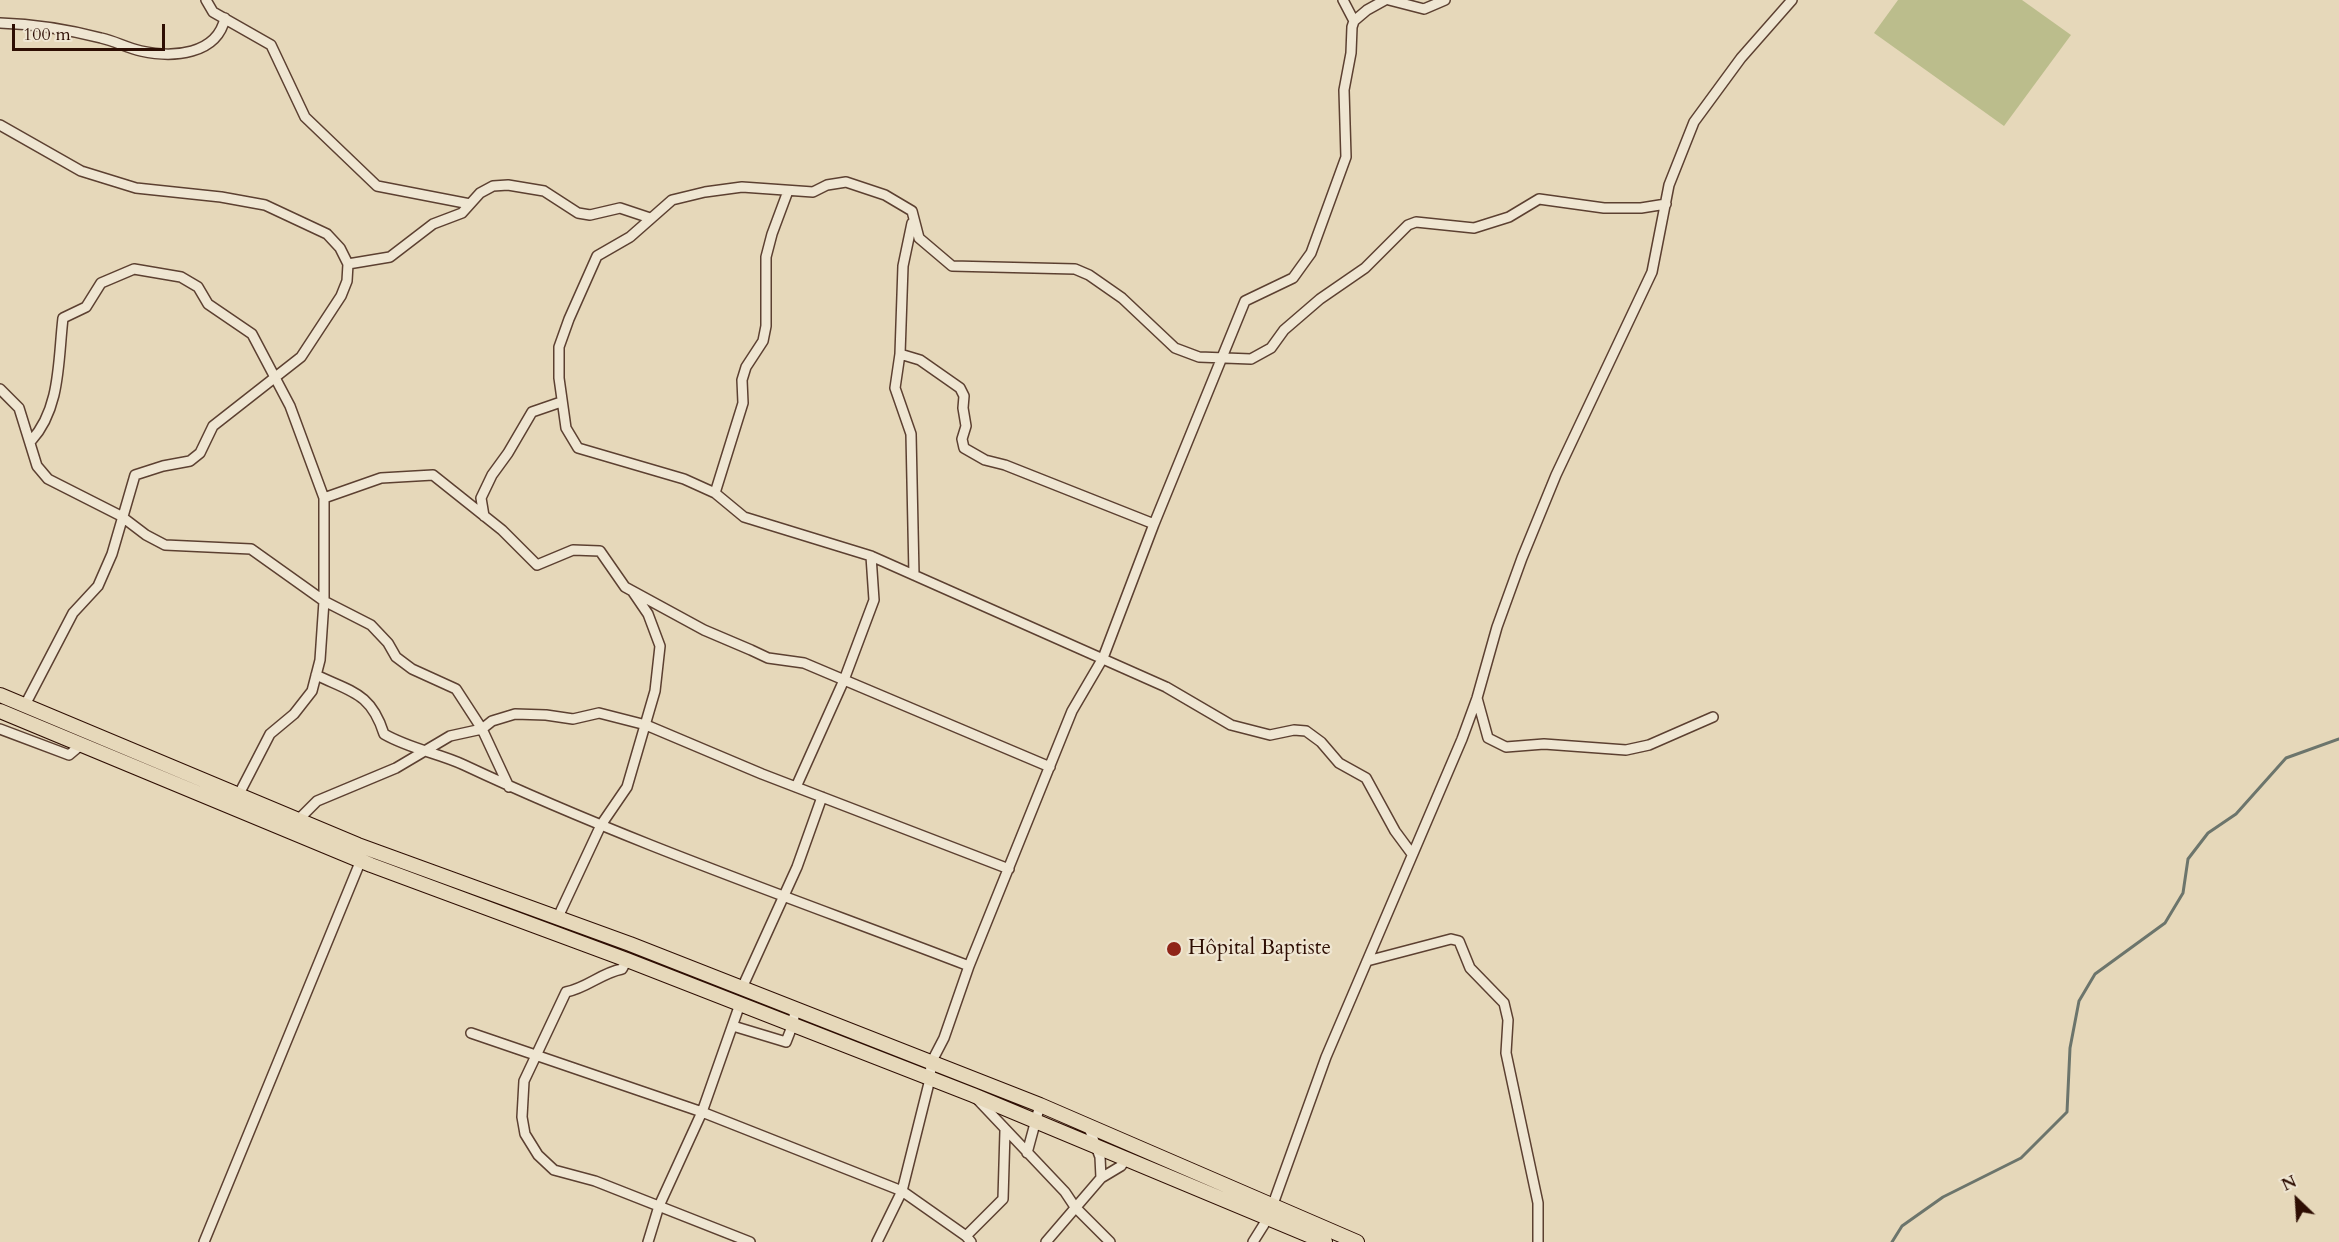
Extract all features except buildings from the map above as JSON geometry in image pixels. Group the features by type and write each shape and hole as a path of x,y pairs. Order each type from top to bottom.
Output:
{"main road":[{"path":"0,695 358,845 558,917 1040,1105 1270,1212 1325,1242"},
{"path":"0,711 361,861 793,1024 1097,1147 1357,1242"}],"street":[{"path":"206,0 213,12 271,45 305,117 377,186 470,204"},
{"path":"877,1242 902,1191 930,1079 931,1063 944,1038 969,966 1072,711 1103,658 1154,524 1245,301 1293,278 1311,253 1346,157 1344,90 1354,21 1342,0"},
{"path":"1354,21 1387,0 1424,9 1445,0"},
{"path":"1253,1242 1270,1212 1326,1057 1477,698 1503,609 1547,496 1652,272 1669,185 1694,122 1741,57 1792,0"},
{"path":"0,23 101,38 142,51 178,54 210,45 222,32 225,18"},
{"path":"0,125 81,171 136,188 265,205 327,234 339,248 348,264 347,281 341,296 301,357 213,426 200,453 190,461 163,466 135,475 112,554 98,586 74,613 25,705"},
{"path":"1412,854 1395,831 1366,778 1339,763 1313,735 1301,730 1263,734 1231,725 1166,687 871,556 744,517 715,493 684,479 582,451 569,436 561,402 559,347 585,278 597,256 630,237 672,200 705,192 742,187 813,192 827,185 846,182 885,195 912,211 919,238 924,245 952,266 1075,269 1089,275 1122,298 1175,348 1199,357 1221,360 1251,359 1271,348 1284,330 1320,299 1365,268 1408,225 1416,222 1474,228 1509,217 1539,199 1604,208 1641,208 1666,204"},
{"path":"348,264 390,257 433,224 462,213 480,193 493,186 508,185 544,191 578,213 590,215 620,207 650,218"},
{"path":"715,493 740,418 743,403 742,380 762,341 766,326 766,256 788,192"},
{"path":"913,220 903,266 900,354 895,388 911,434 914,576"},
{"path":"31,441 44,427 52,409 63,318 86,307 101,284 134,269 181,277 198,287 208,304 252,334 290,406 324,498 324,601 316,675 312,691 294,714 270,734 239,794 238,809"},
{"path":"900,354 920,360 960,388 964,396 964,448 985,460 1005,465 1154,524"},
{"path":"0,389 19,408 37,466 48,479 122,516 146,535 165,545 250,549 324,601 371,625 388,643 396,657 412,669 456,689 482,729 509,787"},
{"path":"484,516 481,498 532,412 561,402"},
{"path":"324,498 381,478 433,475 484,516 537,565 573,550 600,551 625,587 704,630 768,658 804,663 1050,767"},
{"path":"796,787 844,680 874,600 871,556"},
{"path":"558,917 601,825 627,787 655,691 660,651 648,614 631,590"},
{"path":"316,675 362,696 377,713 384,735 406,747 460,764 601,825 969,966"},
{"path":"1477,698 1488,738 1506,747 1544,744 1626,750 1649,745 1713,717"},
{"path":"298,834 299,819 317,801 362,784 424,753 450,736 482,729 492,720 515,714 546,714 573,719 599,713 646,725 796,787 1009,869"},
{"path":"0,729 69,755 82,744"},
{"path":"742,988 784,895 822,797"},
{"path":"216,1242 204,1240 361,861"},
{"path":"1366,961 1451,939 1459,941 1470,968 1504,1003 1508,1020 1506,1053 1538,1203 1538,1242"},
{"path":"627,960 622,969 606,972 580,989 566,992 524,1081 522,1117 525,1134 538,1155 554,1170 595,1181 750,1242"},
{"path":"648,1242 659,1206 702,1112 740,1004"},
{"path":"733,1026 786,1042 793,1024 795,1008"},
{"path":"471,1033 702,1112 902,1191 968,1239 1003,1199 1005,1131"},
{"path":"973,1095 1110,1242"},
{"path":"1027,1153 1040,1105"},
{"path":"1089,1128 1097,1147 1101,1178"},
{"path":"1046,1242 1101,1178 1121,1166 1126,1158"}],"green space":[{"path":"1898,0 2022,0 2071,35 2004,126 1874,33"}],"waterway":[{"path":"1892,1242 1902,1226 1943,1197 2021,1158 2067,1112 2070,1048 2079,1001 2095,974 2165,923 2183,893 2188,859 2208,833 2236,814 2286,758 2339,739"}],"place":[{"name":"Hôpital Baptiste","path":"1174,949"}]}
